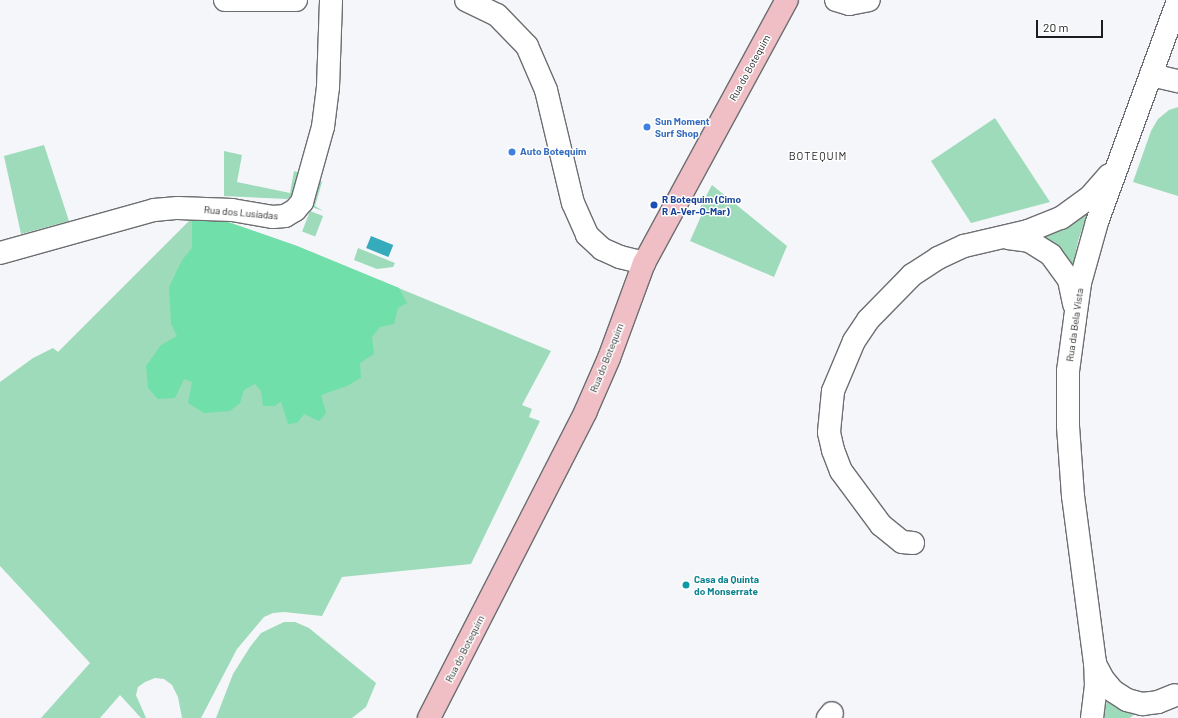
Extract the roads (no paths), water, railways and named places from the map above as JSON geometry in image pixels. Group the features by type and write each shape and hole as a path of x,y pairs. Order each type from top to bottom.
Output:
{"main road":[{"name":"Rua do Botequim","path":"429,718 585,412 609,358 644,263 787,0"}],"street":[{"path":"225,0 296,0"},
{"name":"Rua dos Lusíadas","path":"0,253 154,210 178,208 232,210 273,217 285,216 295,210 304,195 323,127 328,87 331,0"},
{"path":"836,0 849,4 870,0"},
{"name":"Rua da Bela Vista","path":"1092,718 1096,686 1095,663 1073,496 1068,426 1068,371 1075,319 1087,257 1120,155 1178,1"},
{"path":"475,2 497,15 513,28 527,46 538,66 555,120 573,203 587,234 602,249 620,257 644,263"},
{"path":"1151,75 1178,81"},
{"path":"913,543 902,542 881,525 841,471 829,432 833,391 854,341 889,297 912,275 938,258 964,246 1033,230 1061,218 1101,186 1120,155"},
{"path":"997,238 1029,241 1051,255 1069,280 1074,295 1075,319"},
{"path":"1095,663 1103,679 1113,691 1127,700 1150,703 1176,694"},
{"path":"1146,718 1176,694"}],"water":[{"path":"371,236 393,245 388,257 366,248"}],"place":[{"name":"Sun Moment Surf Shop","path":"647,127"},
{"name":"Auto Botequim","path":"512,152"},
{"name":"R Botequim (Cimo R A-Ver-O-Mar)","path":"654,205"},
{"name":"Casa da Quinta do Monserrate","path":"686,585"}],"district":[{"name":"BOTEQUIM","path":"818,156"}]}
